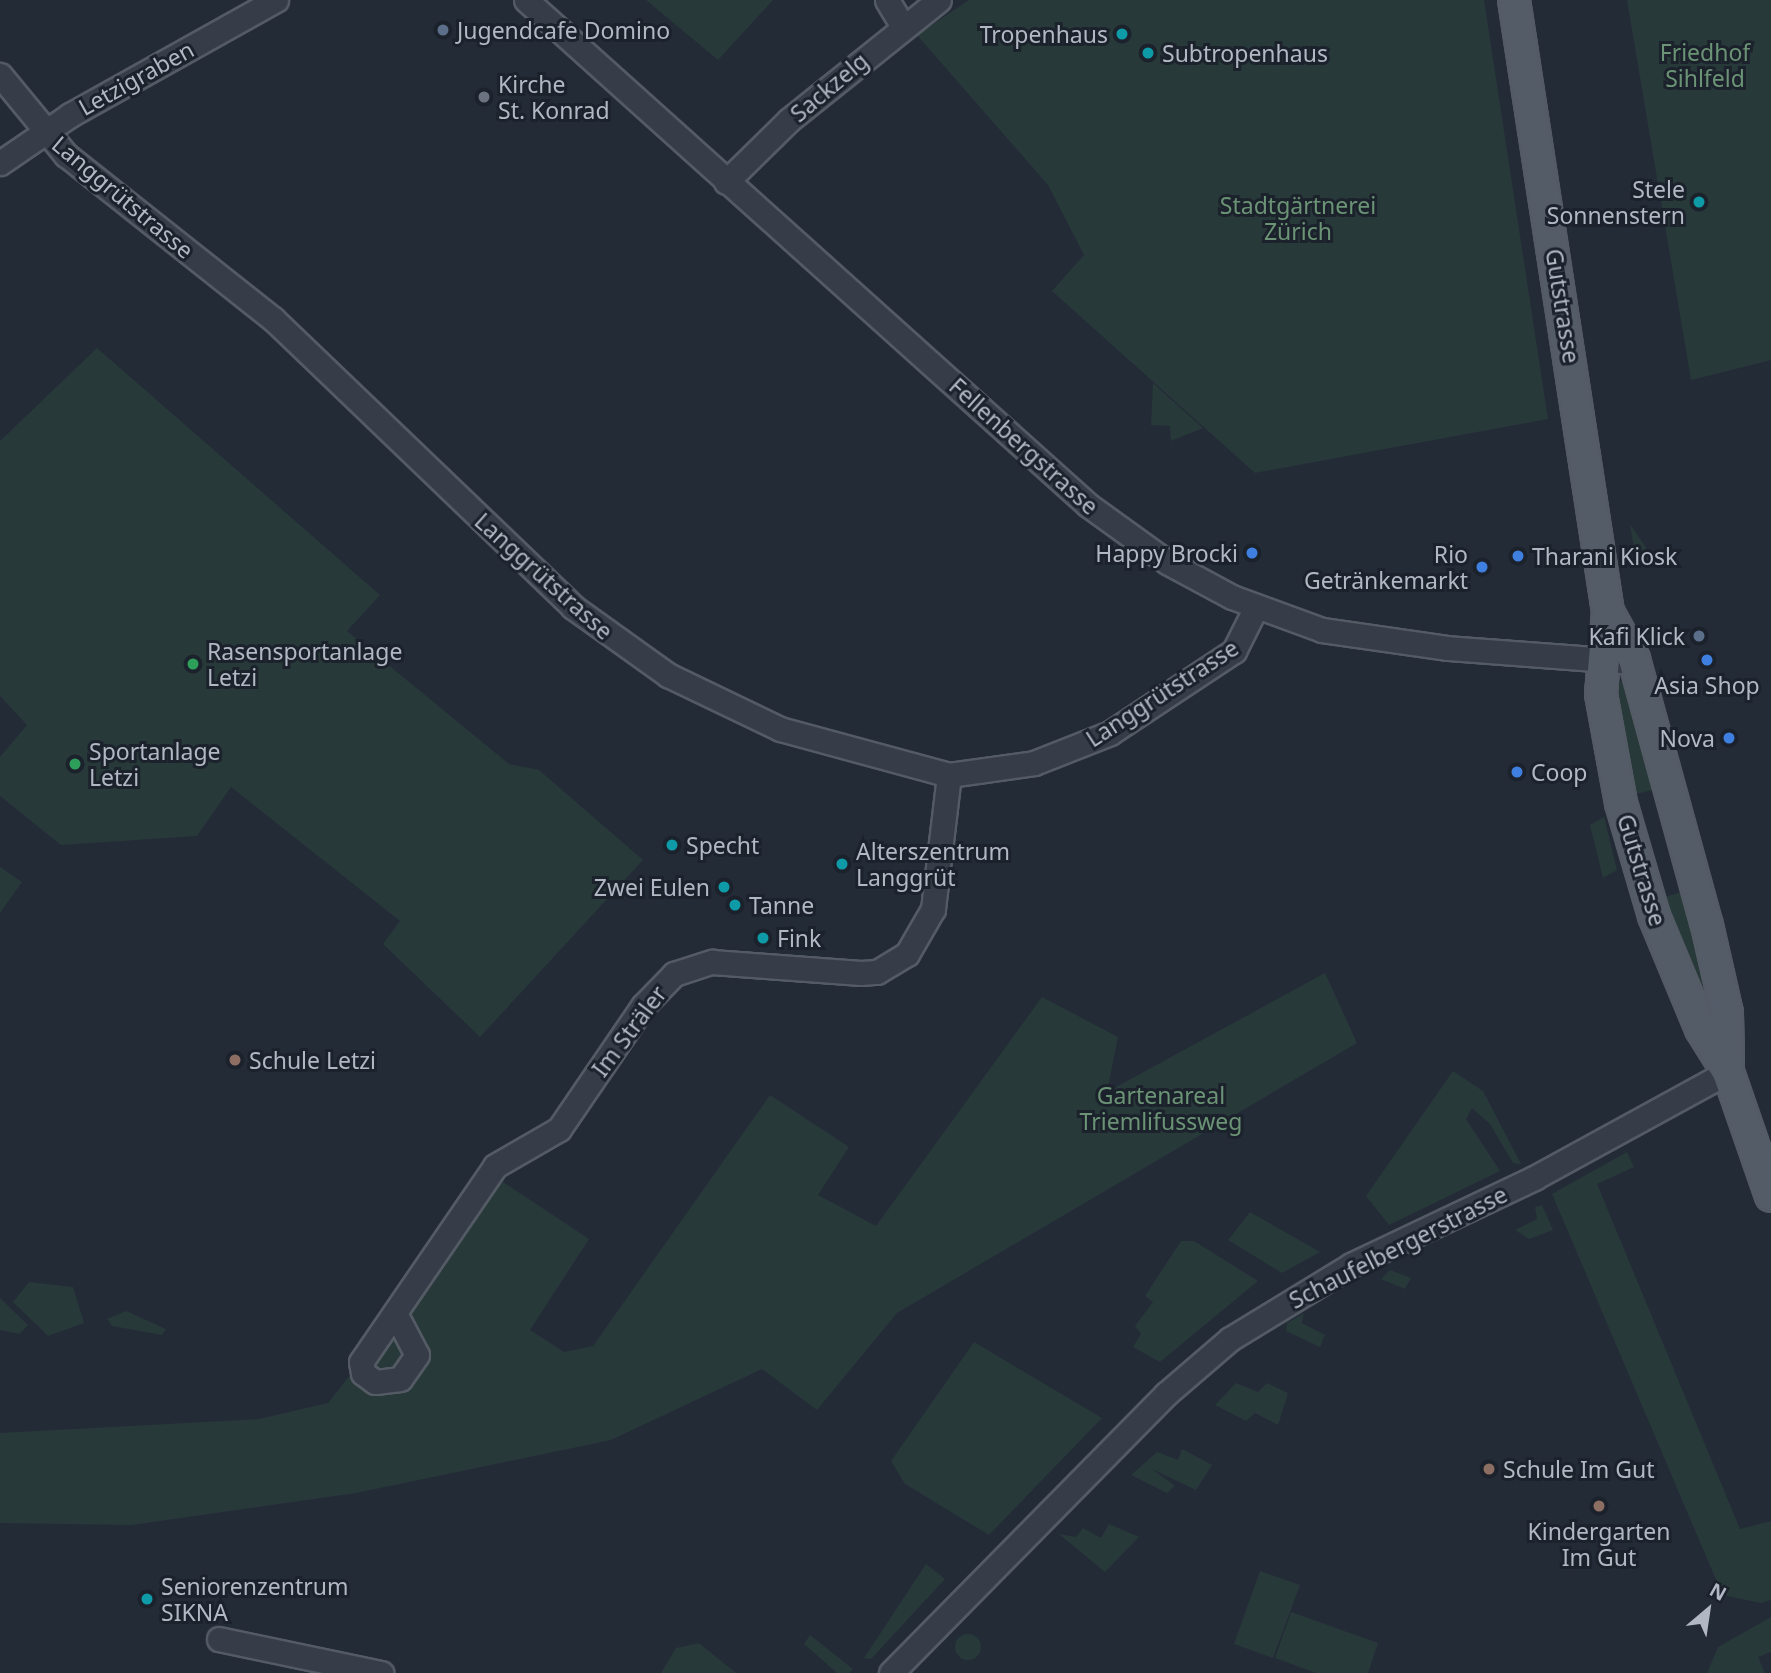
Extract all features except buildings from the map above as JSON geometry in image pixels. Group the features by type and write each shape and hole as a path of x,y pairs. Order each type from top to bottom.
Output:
{"main road":[{"name":"Gutstrasse","path":"1514,0 1608,612 1603,662 1606,721 1646,893 1701,1029 1728,1072 1771,1196"},
{"name":"Gutstrasse","path":"1608,612 1634,659 1727,1013 1728,1072"}],"street":[{"name":"Letzigraben","path":"0,163 44,131 276,0"},
{"name":"Fellenbergstrasse","path":"526,0 1088,505 1167,562 1256,607 1333,631 1603,662 1634,659"},
{"path":"887,0 903,27"},
{"name":"Sackzelg","path":"726,182 789,120 940,0"},
{"name":"Langgrütstrasse","path":"0,75 44,131 273,319 542,579 636,655 780,729 949,775 1034,763 1110,733 1234,651 1256,607"},
{"name":"Im Sträler","path":"395,1313 501,1158 559,1129 643,1006 674,974 712,962 861,974 877,972 906,954 933,909 949,775"},
{"name":"Schaufelbergerstrasse","path":"891,1673 1166,1394 1230,1339 1351,1265 1534,1178 1728,1072"},
{"path":"219,1639 381,1673"}],"green space":[{"path":"646,0 773,0 718,60"},
{"name":"Stadtgärtnerei Zürich","path":"969,0 1484,0 1548,419 1255,473 1052,291 1084,255 1048,185 917,35"},
{"name":"Friedhof Sihlfeld","path":"1627,0 1771,0 1771,360 1691,380"},
{"name":"Rasensportanlage Letzi","path":"97,348 380,595 347,631 509,764 539,770 643,860 480,1037 383,944 400,921 231,787 197,836 61,845 0,796 0,757 27,725 0,696 0,441"},
{"path":"1153,383 1203,428 1171,441 1170,426 1151,425"},
{"path":"1630,524 1649,552 1649,561 1635,555"},
{"path":"1620,681 1630,688 1660,788 1632,795 1613,693"},
{"path":"1604,817 1617,870 1603,878 1590,825"},
{"path":"0,867 22,882 0,913"},
{"path":"1688,890 1714,1026 1661,898"},
{"name":"Gartenareal Triemlifussweg","path":"1325,973 1357,1043 897,1313 817,1410 762,1369 611,1440 356,1493 132,1525 0,1523 0,1433 259,1419 328,1403 503,1182 589,1239 530,1330 564,1352 593,1346 770,1095 849,1147 818,1195 876,1226 1042,997 1118,1037 1107,1092"},
{"path":"1453,1071 1483,1091 1521,1164 1513,1163 1490,1124 1472,1108 1466,1119 1500,1171 1389,1225 1366,1196"},
{"path":"1627,1152 1634,1167 1597,1184 1740,1529 1771,1521 1771,1600 1761,1603 1727,1596 1717,1582 1552,1194"},
{"path":"1542,1205 1553,1230 1529,1239 1515,1230 1537,1219 1535,1207"},
{"path":"1250,1212 1320,1252 1282,1273 1228,1240"},
{"path":"1181,1241 1194,1241 1258,1281 1160,1362 1133,1347 1141,1334 1135,1326 1153,1302 1145,1296"},
{"path":"1390,1270 1411,1278 1405,1289 1381,1279"},
{"path":"29,1282 73,1287 84,1323 48,1336 13,1302"},
{"path":"0,1298 28,1325 20,1334 0,1330"},
{"path":"126,1311 166,1329 162,1335 112,1326 107,1319"},
{"path":"1304,1313 1302,1323 1325,1335 1320,1347 1286,1331 1287,1323"},
{"path":"974,1342 1102,1418 989,1535 905,1484 891,1461"},
{"path":"1236,1383 1258,1392 1267,1383 1288,1393 1278,1425 1255,1413 1246,1421 1215,1405"},
{"path":"1182,1449 1212,1465 1196,1490 1152,1469 1175,1486 1167,1493 1131,1475 1157,1452 1178,1460"},
{"path":"1109,1524 1139,1537 1105,1572 1059,1534 1076,1537 1083,1528 1101,1538"},
{"path":"926,1564 945,1579 871,1659 864,1658"},
{"path":"1260,1571 1300,1585 1273,1658 1234,1644"},
{"path":"1291,1612 1378,1643 1368,1673 1316,1673 1275,1658"},
{"path":"1771,1617 1771,1652 1758,1657 1765,1673 1707,1673 1718,1647"},
{"path":"968,1634 978,1637 981,1647 978,1657 968,1660 958,1657 955,1647 958,1637"},
{"path":"810,1635 853,1669 849,1673 837,1673 804,1644"},
{"path":"699,1643 736,1673 661,1673 676,1648"}],"place":[{"name":"Jugendcafe Domino","path":"443,30"},
{"name":"Tropenhaus","path":"1122,34"},
{"name":"Subtropenhaus","path":"1148,53"},
{"name":"Kirche St. Konrad","path":"484,97"},
{"name":"Stele Sonnenstern","path":"1699,202"},
{"name":"Happy Brocki","path":"1252,553"},
{"name":"Tharani Kiosk","path":"1518,556"},
{"name":"Rio Getränkemarkt","path":"1482,567"},
{"name":"Kafi Klick","path":"1699,636"},
{"name":"Asia Shop","path":"1707,660"},
{"name":"Rasensportanlage Letzi","path":"193,664"},
{"name":"Nova","path":"1729,738"},
{"name":"Sportanlage Letzi","path":"75,764"},
{"name":"Coop","path":"1517,772"},
{"name":"Specht","path":"672,845"},
{"name":"Alterszentrum Langgrüt","path":"842,864"},
{"name":"Zwei Eulen","path":"724,887"},
{"name":"Tanne","path":"735,905"},
{"name":"Fink","path":"763,938"},
{"name":"Schule Letzi","path":"235,1060"},
{"name":"Schule Im Gut","path":"1489,1469"},
{"name":"Kindergarten Im Gut","path":"1599,1506"},
{"name":"Seniorenzentrum SIKNA","path":"147,1599"}]}
